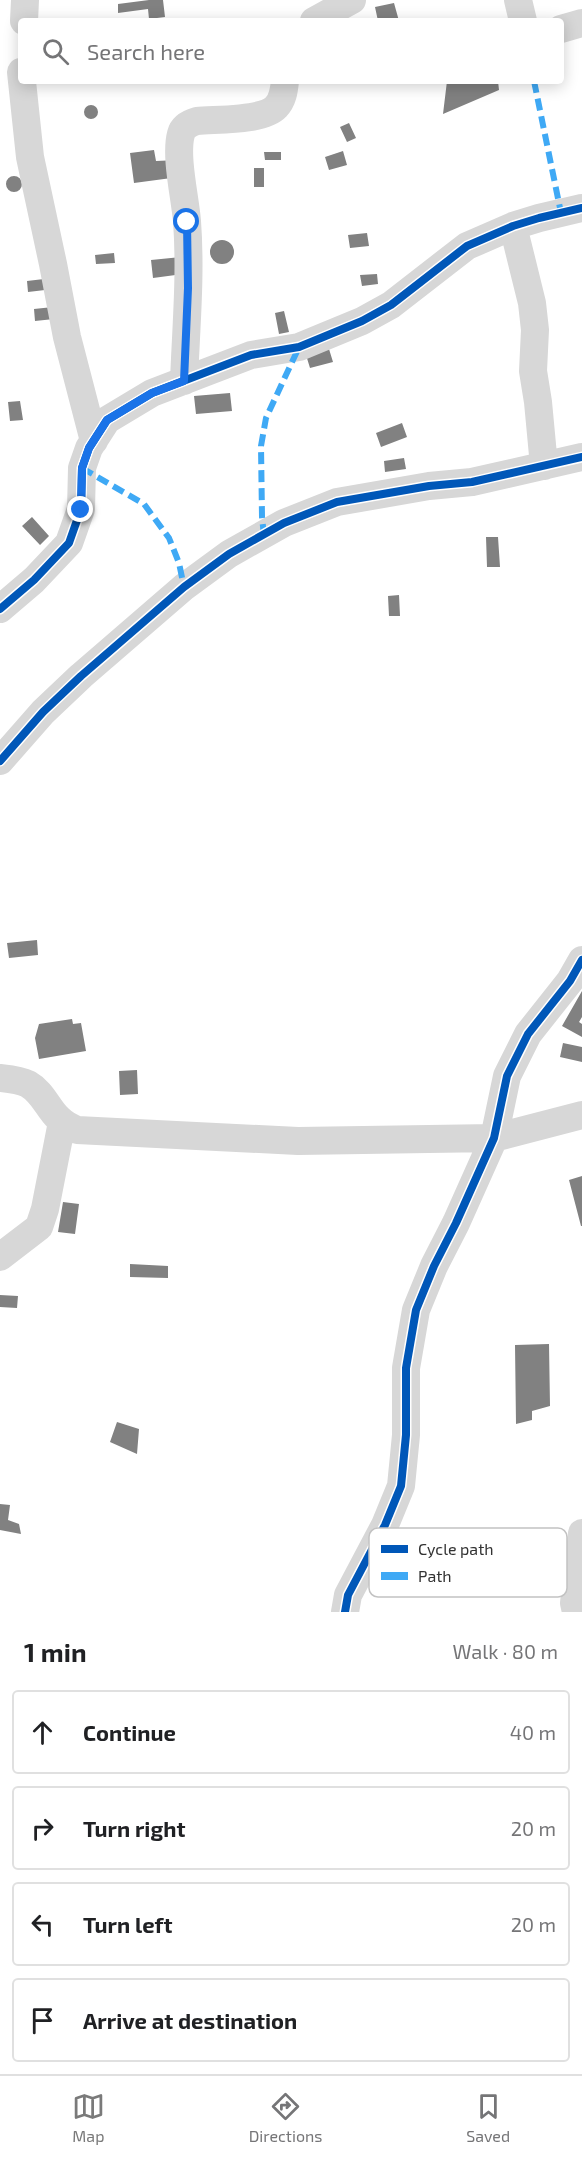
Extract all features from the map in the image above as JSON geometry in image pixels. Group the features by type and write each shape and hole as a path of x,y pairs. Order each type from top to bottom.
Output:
{"street":[{"path":"24,18 25,0"},
{"path":"317,18 352,0"},
{"path":"518,0 522,18"},
{"path":"564,28 582,23"},
{"path":"22,84 30,157 67,337 94,441"},
{"path":"184,381 188,288 187,233 179,145 181,131 188,124 197,121 267,114 277,107 283,96 285,84"},
{"path":"0,609 34,580 69,543 81,510 82,468 94,441 107,420 152,393 251,355 299,347 363,321 391,305 467,246 513,226 582,208"},
{"path":"513,226 532,303 535,330 533,371 544,466"},
{"path":"0,761 43,712 73,683 184,587 229,554 284,523 337,502 429,486 472,482 582,458"},
{"path":"383,1528 401,1486 406,1435 406,1368 416,1310 494,1138 507,1076 528,1034 570,981 582,960"},
{"path":"0,1078 28,1084 38,1092 62,1122 77,1130 298,1140 494,1138 582,1115"},
{"path":"0,1257 39,1227 45,1209 62,1122"},
{"path":"576,1612 574,1604 582,1533"},
{"path":"345,1612 348,1595 369,1555"}],"building":[{"path":"163,0 165,17 149,18 148,9 118,13 118,4"},
{"path":"394,3 398,18 377,18 375,7"},
{"path":"447,84 498,84 499,90 443,114"},
{"path":"91,105 96,107 98,112 96,117 91,119 86,117 84,112 86,107"},
{"path":"349,123 356,138 347,142 340,127"},
{"path":"154,150 156,161 178,160 179,177 134,183 130,153"},
{"path":"343,151 347,165 329,170 325,157"},
{"path":"264,152 281,152 281,160 265,160"},
{"path":"254,168 264,168 264,187 254,187"},
{"path":"11,176 17,176 22,184 20,190 11,192 6,187 6,181"},
{"path":"367,233 369,246 350,248 348,235"},
{"path":"222,240 231,243 234,252 231,261 222,264 213,261 210,252 213,243"},
{"path":"114,253 115,263 96,264 95,255"},
{"path":"181,257 183,274 153,278 151,260"},
{"path":"377,274 378,284 362,286 360,275"},
{"path":"44,279 45,290 28,292 27,281"},
{"path":"53,307 54,319 35,321 34,309"},
{"path":"284,311 289,332 279,334 275,313"},
{"path":"329,349 333,362 310,368 306,355"},
{"path":"230,393 232,411 196,414 194,396"},
{"path":"20,401 23,420 10,421 8,402"},
{"path":"402,423 407,437 381,447 376,433"},
{"path":"404,458 406,469 385,472 384,461"},
{"path":"32,517 49,536 40,545 22,526"},
{"path":"486,537 498,537 500,567 487,567"},
{"path":"399,595 400,616 389,616 388,596"},
{"path":"37,940 38,955 9,958 7,943"},
{"path":"582,991 582,1017 579,1022 582,1024 582,1037 562,1026"},
{"path":"72,1019 73,1024 81,1023 86,1051 39,1059 35,1038 39,1024"},
{"path":"563,1043 582,1047 582,1062 560,1057"},
{"path":"137,1070 138,1094 120,1095 119,1071"},
{"path":"582,1176 582,1226 581,1226 569,1180"},
{"path":"63,1202 79,1204 75,1234 58,1232"},
{"path":"130,1264 168,1266 168,1278 130,1277"},
{"path":"0,1295 18,1296 17,1308 0,1307"},
{"path":"549,1344 550,1406 532,1411 532,1420 516,1424 515,1345"},
{"path":"117,1422 139,1429 137,1454 110,1442"},
{"path":"0,1504 10,1505 8,1520 19,1524 21,1534 0,1530"}],"marked path":[{"path":"535,84 561,213"},
{"path":"264,536 261,446 266,418 299,347"},
{"path":"82,468 144,504 169,538 179,563 184,587"}],"cycle path":[{"path":"0,609 34,580 69,543 81,509 82,468 89,448 107,420 152,393 251,355 299,347 362,321 391,305 467,246 513,226 582,208"},
{"path":"0,761 43,712 81,676 184,587 229,554 284,523 337,502 429,486 472,482 582,457"},
{"path":"383,1528 401,1486 406,1435 406,1368 416,1310 494,1138 507,1076 528,1034 570,981 582,960"},
{"path":"345,1612 348,1595 369,1555"}],"route":[{"path":"81,510 82,468 89,448 107,420 152,393 184,381 188,288 187,222"}]}
